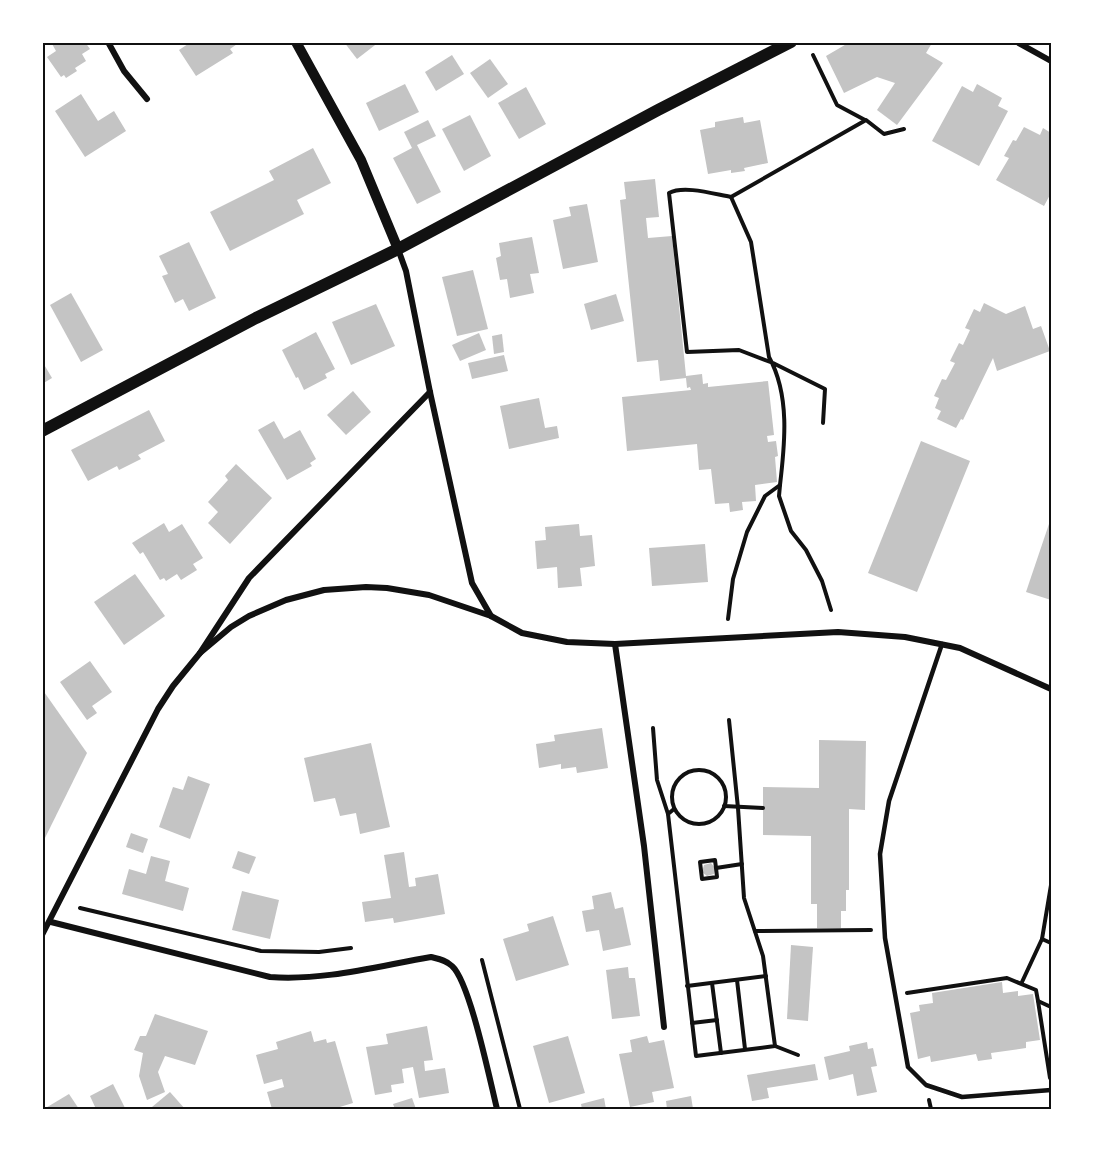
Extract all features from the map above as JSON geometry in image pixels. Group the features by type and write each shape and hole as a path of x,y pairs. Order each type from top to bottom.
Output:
{"main road":[{"path":"42,431 256,318 398,249 658,110 791,42"}],"street":[{"path":"108,42 124,71 147,99"},
{"path":"297,42 360,160 398,249 405,271 472,583 491,616"},
{"path":"1017,42 1051,61"},
{"path":"42,935 51,922 158,709 173,686 200,653 249,578 430,392"},
{"path":"200,653 223,633 249,616 286,600 324,590 366,587 408,591 448,601 491,616 522,633 567,642 615,644 838,632 888,634 942,644 978,655 1051,689"},
{"path":"615,644 644,846 664,1027"},
{"path":"51,922 270,977 300,978 334,974 431,957 445,960 453,967 466,990 497,1109"}],"lane":[{"path":"942,644 889,801 880,854 884,930 908,1067 926,1085 962,1097 1051,1090"}],"path":[{"path":"813,55 837,105 866,120 884,134 904,129"},
{"path":"823,423 825,389 773,363 739,350 687,352 669,193 675,190 731,197 866,120"},
{"path":"731,197 751,242 769,357 779,376 786,440 779,496 791,531 806,550 822,581 831,610"},
{"path":"729,620 734,579 747,532 765,496 780,485"},
{"path":"729,720 744,898 764,956 775,1046"},
{"path":"653,728 657,780 668,814 696,1056 775,1046 798,1056"},
{"path":"704,771 715,776 721,783 725,794 724,806 718,816 706,823 691,823 681,818 674,809 672,796 675,784 684,774 704,771"},
{"path":"724,806 763,808"},
{"path":"668,814 674,809"},
{"path":"715,860 716,868 717,877 702,879 700,862 715,860"},
{"path":"716,868 742,864"},
{"path":"1022,982 1042,939 1051,885"},
{"path":"80,908 261,951 319,952 351,948"},
{"path":"755,931 884,930"},
{"path":"1042,939 1051,943"},
{"path":"482,960 520,1109"},
{"path":"687,986 766,976"},
{"path":"895,995 1007,978 1022,982 1036,990 1051,1085"},
{"path":"736,980 745,1050"},
{"path":"712,983 721,1053"},
{"path":"1038,1001 1051,1007"},
{"path":"692,1023 717,1020"}],"building":[{"path":"51,42 85,42 90,49 82,54 86,61 75,68 77,71 66,78 64,75 61,77 47,57 56,51"},
{"path":"191,42 240,42 230,49 233,53 196,76 179,50"},
{"path":"344,42 379,42 357,59"},
{"path":"850,42 932,43 926,53 943,63 897,125 877,110 895,83 877,77 844,93 826,56"},
{"path":"452,55 464,74 436,91 425,72"},
{"path":"490,59 508,84 488,98 470,73"},
{"path":"405,84 419,112 379,131 366,103"},
{"path":"977,84 1002,98 998,106 1008,111 979,166 932,141 962,86 973,92"},
{"path":"526,87 546,124 519,139 498,103"},
{"path":"81,94 98,121 114,111 126,131 85,157 55,111"},
{"path":"470,115 491,156 464,171 442,129"},
{"path":"743,117 744,123 760,120 768,163 744,168 745,171 731,173 731,170 708,174 700,130 715,127 715,122"},
{"path":"428,120 436,136 417,145 441,192 417,204 393,158 412,148 404,132"},
{"path":"1024,127 1040,135 1043,128 1051,133 1051,193 1044,206 996,180 1009,158 1004,156"},
{"path":"313,148 331,183 297,200 304,214 230,251 210,212 274,180 269,171"},
{"path":"655,179 659,217 646,218 648,238 672,236 686,376 702,374 703,384 708,383 708,387 768,381 774,435 767,436 768,442 776,441 777,482 755,485 756,501 742,502 743,510 730,512 729,503 715,504 711,469 699,470 697,444 627,451 622,397 691,390 690,387 687,388 686,378 660,381 658,360 637,362 620,200 626,199 624,182"},
{"path":"587,204 598,262 563,269 553,220 571,216 569,207"},
{"path":"532,237 539,273 530,274 534,293 510,298 507,279 500,280 496,258 501,256 499,243"},
{"path":"189,242 216,298 189,311 183,299 175,303 162,276 168,274 159,256"},
{"path":"473,270 488,329 457,336 442,277"},
{"path":"71,293 103,350 81,362 50,305"},
{"path":"616,294 624,321 591,330 584,304"},
{"path":"984,303 1006,314 1025,306 1033,329 1041,326 1050,351 997,371 993,358 963,420 961,419 956,428 937,419 941,411 935,408 939,398 934,396 942,379 946,380 955,363 950,361 959,343 963,345 970,330 965,328 974,309 980,312"},
{"path":"376,304 395,346 351,365 332,322"},
{"path":"316,332 335,369 325,374 327,378 304,390 282,350"},
{"path":"479,333 486,350 460,361 452,345"},
{"path":"502,334 504,352 494,354 492,336"},
{"path":"504,355 508,371 472,379 468,363"},
{"path":"42,361 52,378 42,384"},
{"path":"353,391 371,412 346,435 327,415"},
{"path":"539,398 545,428 557,426 559,438 509,449 500,406"},
{"path":"149,410 165,441 138,455 141,459 119,470 117,466 88,481 71,450"},
{"path":"274,421 284,439 300,430 316,459 310,463 312,466 287,480 258,430"},
{"path":"921,441 970,461 917,592 868,573"},
{"path":"236,464 272,498 230,544 208,523 218,512 208,502 228,480 225,476"},
{"path":"1051,518 1051,600 1026,592"},
{"path":"164,523 169,532 182,524 203,558 193,564 197,570 181,580 177,574 166,581 164,578 160,580 143,552 140,554 132,543"},
{"path":"579,524 580,536 592,535 595,566 580,568 582,586 558,588 557,567 537,569 535,541 546,540 545,527"},
{"path":"705,544 708,582 652,586 649,548"},
{"path":"135,574 165,616 124,645 94,602"},
{"path":"90,661 112,692 92,706 97,713 87,720 60,682"},
{"path":"42,689 87,753 42,844"},
{"path":"602,728 608,768 577,773 576,767 561,769 561,764 539,768 536,744 555,741 554,735"},
{"path":"819,740 866,741 865,810 849,809 849,890 846,890 846,911 841,911 841,928 817,928 817,904 811,904 811,836 763,835 763,787 819,788"},
{"path":"371,743 390,827 360,834 356,813 340,816 335,798 314,802 304,758"},
{"path":"188,776 210,784 190,839 159,827 173,787 183,790"},
{"path":"131,833 148,839 143,853 126,847"},
{"path":"238,851 256,857 249,874 232,868"},
{"path":"404,852 409,887 416,886 415,878 438,874 445,914 394,923 393,918 365,922 362,902 391,898 384,855"},
{"path":"151,856 170,861 165,881 189,888 183,911 122,894 129,869 146,874"},
{"path":"711,863 715,868 714,874 707,876 702,872 704,865"},
{"path":"242,891 279,900 270,939 232,930"},
{"path":"611,892 615,909 623,907 631,945 603,951 599,930 586,932 582,911 594,909 592,896"},
{"path":"553,916 569,965 516,981 503,939 529,931 527,924"},
{"path":"791,945 813,947 808,1021 787,1019"},
{"path":"628,967 629,978 635,978 640,1016 612,1019 606,970"},
{"path":"1002,982 1003,993 1018,991 1018,996 1033,994 1040,1040 1026,1042 1026,1048 991,1053 992,1059 978,1061 976,1054 931,1062 930,1056 918,1059 910,1013 920,1011 919,1005 933,1003 932,993"},
{"path":"155,1014 208,1031 195,1065 165,1056 158,1072 165,1092 147,1100 139,1076 143,1053 134,1050 140,1036 146,1036"},
{"path":"427,1026 433,1060 424,1061 425,1071 445,1068 449,1093 419,1098 413,1067 402,1069 404,1083 391,1085 392,1092 375,1095 366,1047 388,1044 386,1034"},
{"path":"311,1031 314,1042 326,1039 327,1043 335,1041 353,1103 333,1109 272,1109 267,1092 284,1087 282,1079 264,1084 256,1055 278,1049 276,1042"},
{"path":"568,1036 585,1093 549,1103 533,1046"},
{"path":"647,1036 649,1043 664,1040 674,1088 652,1092 654,1102 630,1107 619,1054 632,1052 630,1040"},
{"path":"867,1042 868,1049 873,1048 877,1066 871,1067 877,1092 857,1096 853,1074 829,1080 824,1057 850,1051 849,1046"},
{"path":"815,1064 818,1080 767,1088 769,1098 752,1101 747,1075"},
{"path":"113,1084 125,1108 96,1109 90,1096"},
{"path":"170,1092 185,1109 154,1109 152,1107"},
{"path":"69,1094 79,1109 44,1109"},
{"path":"691,1096 693,1109 667,1109 666,1101"},
{"path":"412,1098 416,1109 395,1109 393,1104"},
{"path":"604,1098 606,1109 582,1109 581,1104"}]}
